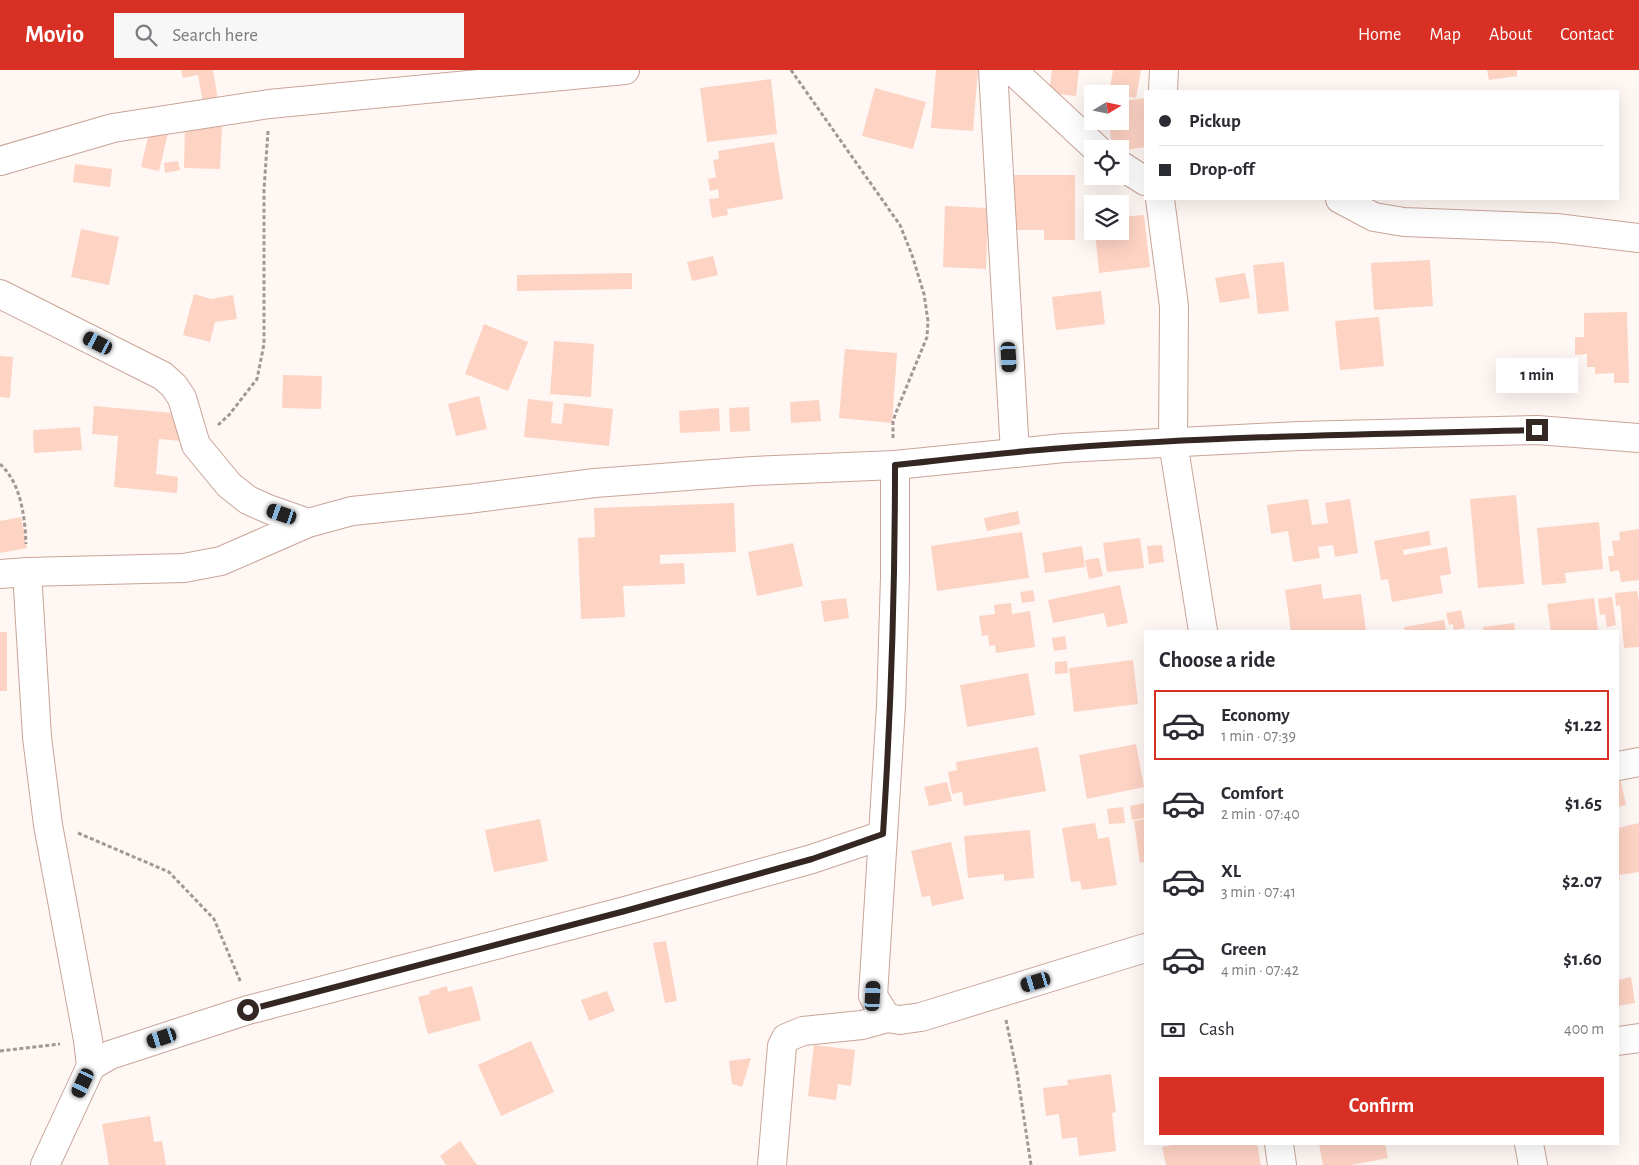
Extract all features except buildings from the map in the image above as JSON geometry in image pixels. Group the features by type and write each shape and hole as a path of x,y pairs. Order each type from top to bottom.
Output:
{"street":[{"path":"0,161 112,128 269,104 625,70"},
{"path":"992,70 1015,453"},
{"path":"1012,70 1087,140"},
{"path":"1163,90 1164,70"},
{"path":"1129,171 1144,180"},
{"path":"1160,200 1174,306 1172,442 1203,630"},
{"path":"1342,200 1374,217 1404,222 1556,228 1639,238"},
{"path":"0,294 163,376 174,386 182,398 196,445 229,485 248,500 308,523"},
{"path":"0,574 184,568 221,561 308,523 352,511 468,499 595,482 753,471 893,465 1064,448 1299,436 1537,430 1639,438"},
{"path":"887,1018 873,996 890,706 894,597 893,465"},
{"path":"27,572 37,737 48,825 89,1054 45,1165"},
{"path":"1619,766 1639,762"},
{"path":"89,1054 110,1055 248,1010 625,911 812,859 883,834"},
{"path":"772,1165 782,1046 786,1038 803,1031 862,1025 887,1018 900,1020 921,1018 1144,948"},
{"path":"1619,1041 1639,1038"},
{"path":"1279,1145 1282,1165"},
{"path":"1529,1145 1533,1165"}],"path":[{"path":"791,70 900,225 924,294 928,321 927,337 893,421 893,465"},
{"path":"196,445 229,414 257,379 264,344 264,190 269,104"},
{"path":"0,464 17,491 26,526 27,572"},
{"path":"48,825 77,832 169,872 214,919 242,985 248,1010"},
{"path":"1000,993 1017,1072 1031,1165"},
{"path":"0,1051 89,1054"}],"route":[{"path":"248,1010 625,911 812,859 883,834 895,577 895,465 1064,448 1136,444 1299,436 1537,430"}]}
